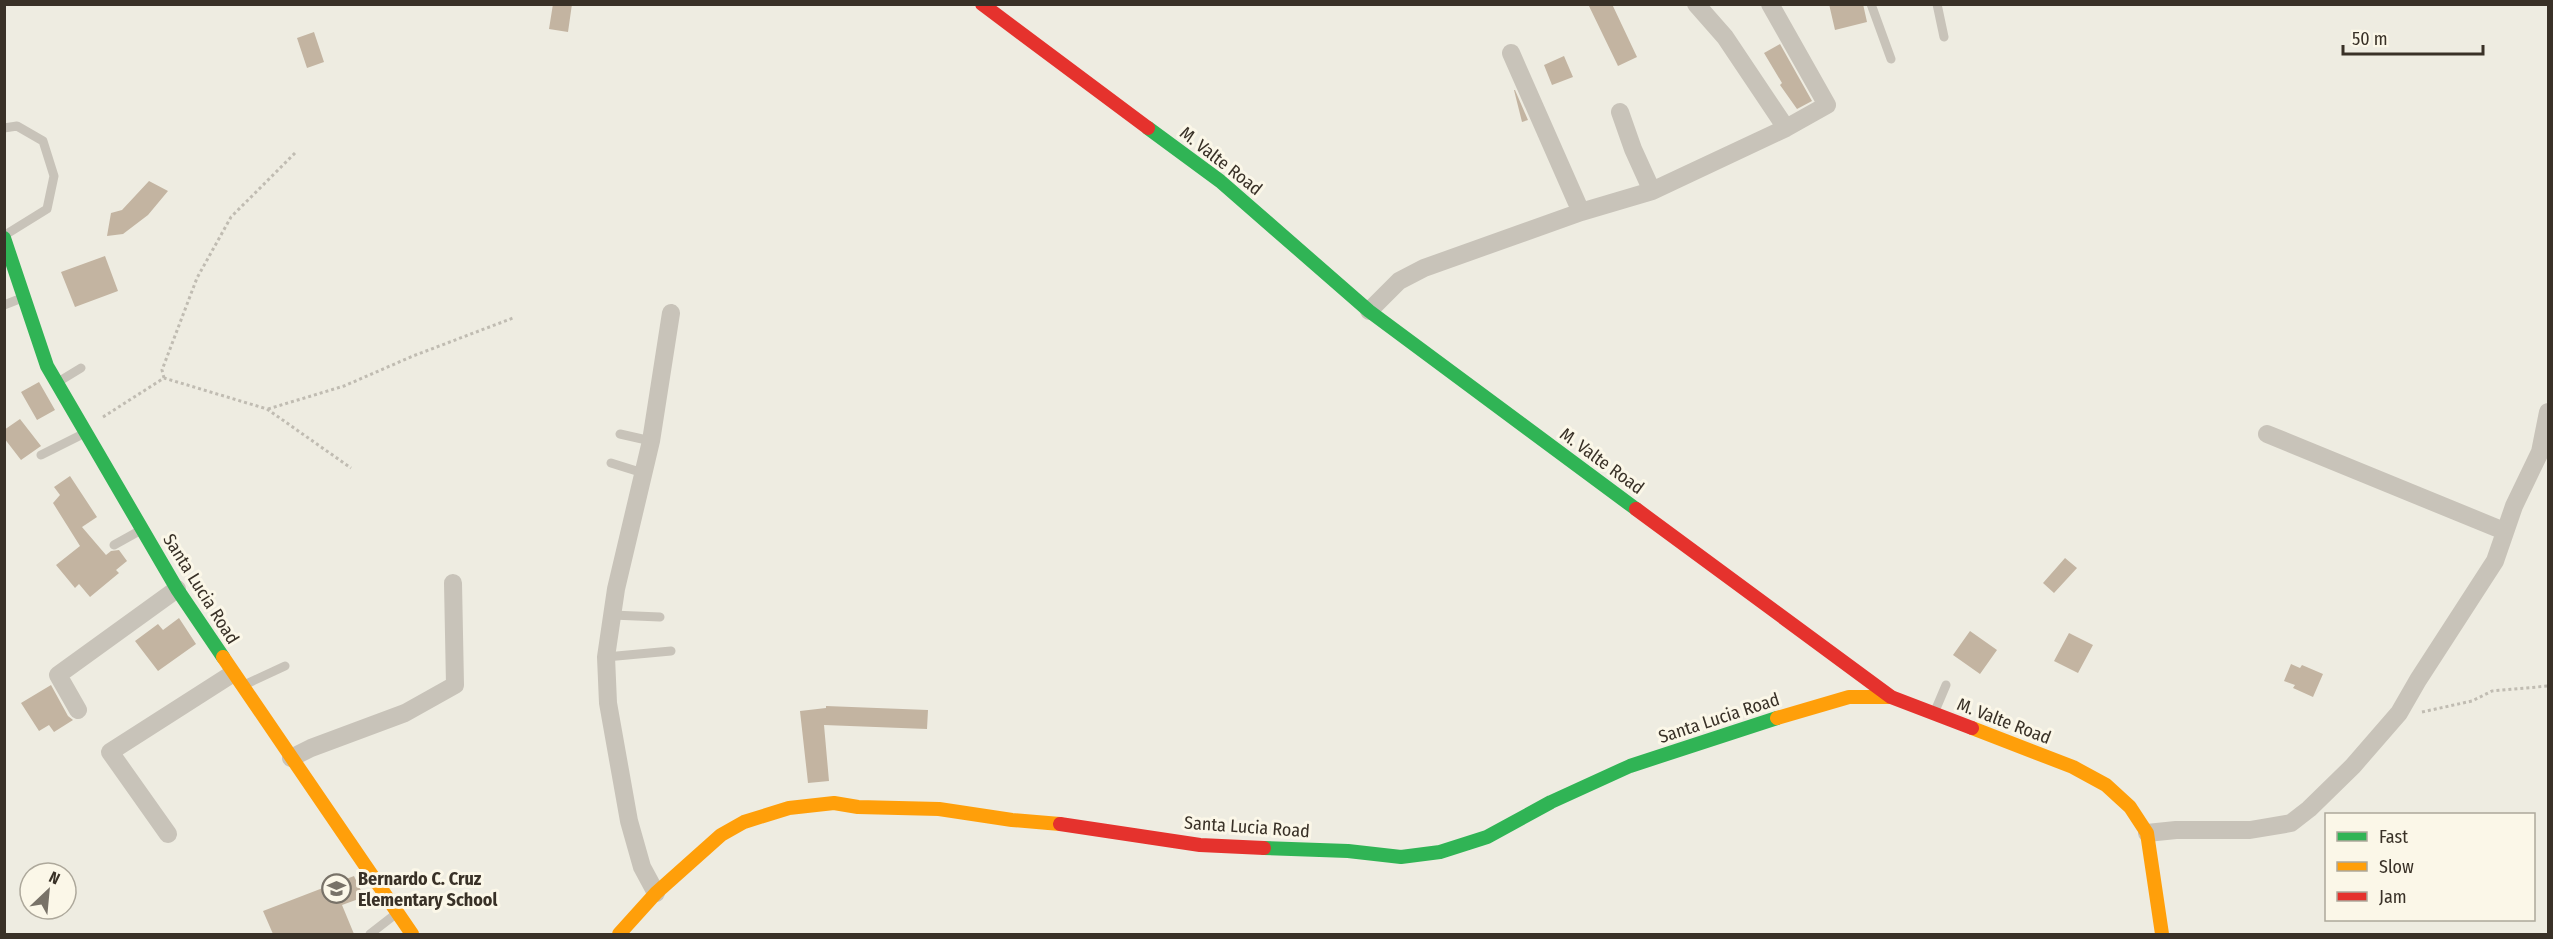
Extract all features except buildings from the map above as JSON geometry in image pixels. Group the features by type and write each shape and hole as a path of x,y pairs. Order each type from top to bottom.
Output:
{"street":[{"name":"M. Valte Road","path":"982,4 1220,181 1369,311 1891,697 2073,767 2106,785 2130,807 2147,833 2162,934"},
{"path":"1696,4 1725,37 1786,128"},
{"path":"1369,311 1399,281 1424,268 1581,212 1652,191 1786,128 1827,105 1770,4"},
{"path":"1511,53 1581,212"},
{"path":"1620,112 1633,149 1652,191"},
{"name":"Santa Lucia Road","path":"4,236 9,275 22,297 47,366 177,589 412,934"},
{"path":"656,892 642,867 629,821 608,703 606,657 612,615 651,441 670,313"},
{"path":"2147,833 2175,830 2250,830 2291,823 2324,796 2399,713 2495,561 2504,531 2540,452 2548,412"},
{"path":"2267,434 2504,531"},
{"path":"291,758 405,712 455,685 453,583"},
{"path":"78,710 58,675 177,589"},
{"path":"168,834 110,752 237,680"},
{"name":"Santa Lucia Road","path":"619,934 656,892 721,835 744,822 789,808 834,803 858,807 939,809 1012,820 1080,825 1200,845 1348,851 1401,857 1440,852 1487,837 1551,802 1630,766 1849,697 1891,697"}],"lane":[{"path":"1871,4 1891,59"},
{"path":"1937,4 1944,37"},
{"path":"4,128 16,126 43,141 54,176 47,209 4,236"},
{"path":"4,305 22,297"},
{"path":"57,382 81,368"},
{"path":"41,455 86,430"},
{"path":"620,434 651,441"},
{"path":"610,463 644,472"},
{"path":"114,545 143,529"},
{"path":"612,615 660,618"},
{"path":"606,657 671,651"},
{"path":"237,680 285,666"},
{"path":"1934,713 1947,685"},
{"path":"370,934 397,913"}],"path":[{"path":"164,378 162,370 197,278 231,217 296,152"},
{"path":"267,409 344,386 413,356 513,318"},
{"path":"164,378 267,409 351,468"},
{"path":"86,430 164,378"},
{"path":"2399,713 2417,713 2472,701 2492,691 2548,686"}],"traffic: fast":[{"path":"1148,128 1220,181 1369,311 1636,509"},
{"path":"4,238 47,366 177,589 223,657"},
{"path":"1264,848 1348,851 1401,857 1440,852 1487,837 1551,802 1630,766 1777,718"}],"traffic: slow":[{"path":"223,657 412,934"},
{"path":"1777,718 1849,697 1891,697"},
{"path":"1972,728 2073,767 2106,785 2130,807 2147,833 2162,934"},
{"path":"619,934 656,893 721,835 744,822 789,808 834,803 858,807 939,809 1012,820 1060,824"}],"traffic: jam":[{"path":"982,4 1148,128"},
{"path":"1636,509 1891,697 1972,728"},
{"path":"1060,824 1200,845 1264,848"}],"place":[{"name":"Bernardo C. Cruz Elementary School","path":"337,889"}]}
